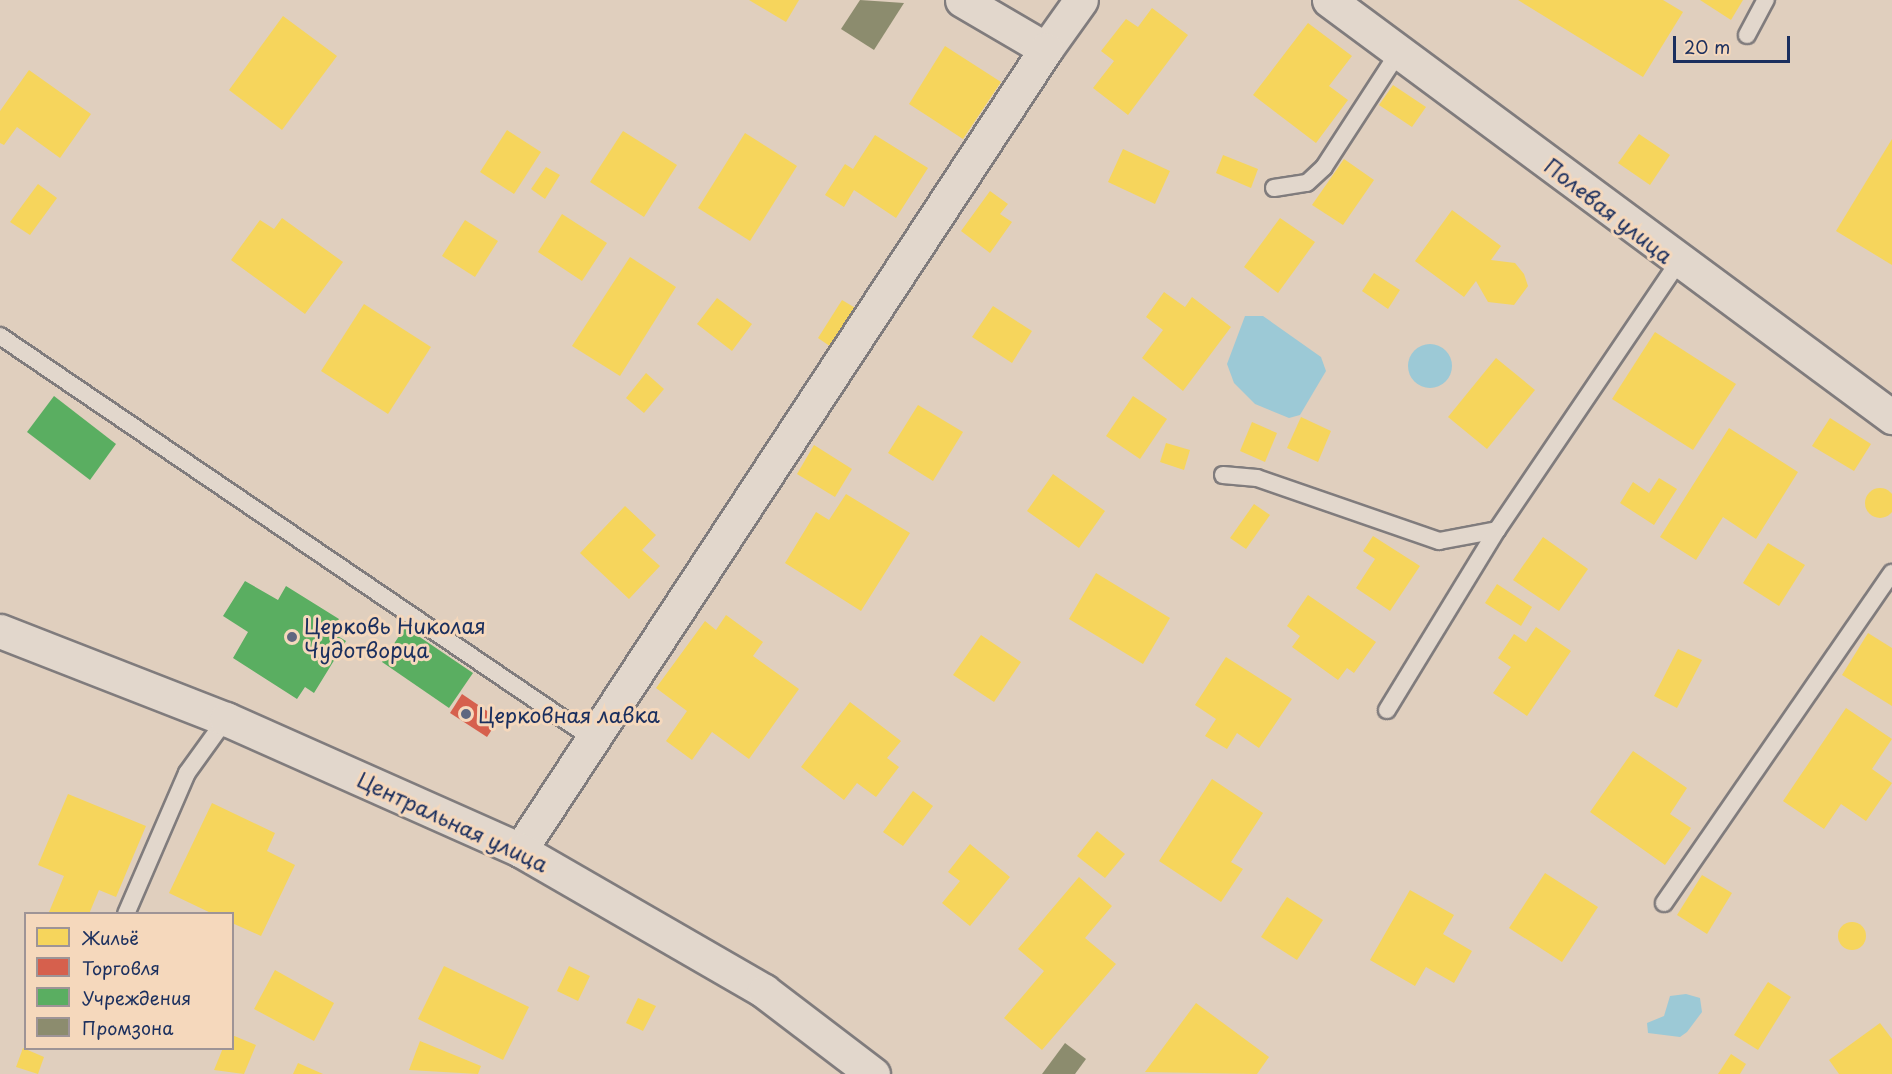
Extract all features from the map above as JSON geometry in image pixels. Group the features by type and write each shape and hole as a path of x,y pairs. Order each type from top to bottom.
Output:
{"street":[{"path":"962,0 1046,50"},
{"path":"520,850 590,736 1081,0"},
{"name":"Полевая улица","path":"1329,0 1400,50 1678,263 1892,417"},
{"name":"Центральная улица","path":"0,631 226,719 520,850 764,991 873,1074"}],"lane":[{"path":"1747,35 1766,0"},
{"path":"1274,188 1307,183 1324,167 1400,50"},
{"path":"1388,710 1497,530 1678,263"},
{"path":"0,336 590,736"},
{"path":"1223,475 1257,478 1439,541 1497,530"},
{"path":"1664,903 1892,573"},
{"path":"127,912 187,773 226,719"}],"water":[{"path":"1245,316 1263,316 1321,357 1326,371 1300,415 1289,418 1255,404 1234,383 1227,364"},
{"path":"1430,344 1439,345 1446,350 1451,357 1451,375 1446,382 1439,387 1430,388 1421,387 1414,382 1409,375 1408,366 1409,357 1414,350 1421,345"},
{"path":"1686,994 1700,998 1702,1012 1687,1032 1680,1037 1648,1033 1647,1023 1664,1016 1670,996"}],"building: Жильё":[{"path":"749,0 799,0 786,22"},
{"path":"1518,0 1663,0 1683,12 1643,77"},
{"path":"1700,0 1743,0 1731,20"},
{"path":"1152,8 1188,35 1128,115 1093,88 1114,61 1101,51 1126,19 1138,27"},
{"path":"283,16 337,56 282,130 229,90"},
{"path":"1308,23 1352,56 1329,86 1348,100 1316,143 1253,95"},
{"path":"945,46 1001,82 963,139 909,104"},
{"path":"29,70 91,114 60,158 17,127 4,145 0,143 0,111"},
{"path":"1393,85 1426,107 1412,127 1379,105"},
{"path":"507,130 541,152 514,194 480,172"},
{"path":"623,131 677,165 644,217 590,182"},
{"path":"745,133 797,166 750,241 698,208"},
{"path":"1639,134 1670,155 1650,185 1618,163"},
{"path":"875,135 928,168 896,218 854,190 844,207 825,195 845,164 853,169"},
{"path":"1892,139 1892,265 1836,231"},
{"path":"1123,149 1170,171 1155,204 1108,182"},
{"path":"1223,155 1258,169 1251,188 1216,173"},
{"path":"1344,159 1374,180 1343,225 1312,205"},
{"path":"546,167 560,175 545,199 531,189"},
{"path":"38,184 57,198 30,235 10,222"},
{"path":"990,191 1008,204 1000,214 1012,222 990,253 961,231"},
{"path":"1452,210 1501,246 1491,260 1515,263 1524,274 1528,286 1514,305 1488,302 1476,281 1464,297 1415,261"},
{"path":"562,214 607,243 582,281 538,252"},
{"path":"282,218 343,262 305,314 231,260 260,220 274,229"},
{"path":"1280,218 1315,242 1278,293 1244,267"},
{"path":"465,220 498,241 475,277 442,256"},
{"path":"630,257 676,287 620,376 572,346"},
{"path":"1374,273 1400,290 1388,309 1362,291"},
{"path":"1164,292 1185,307 1192,297 1231,327 1183,391 1142,358 1163,330 1146,317"},
{"path":"717,298 752,324 732,351 697,324"},
{"path":"842,300 862,312 837,351 818,338"},
{"path":"364,304 431,347 388,414 321,371"},
{"path":"993,306 1032,331 1012,363 972,337"},
{"path":"1655,332 1736,384 1693,450 1612,399"},
{"path":"1496,358 1535,390 1487,449 1448,417"},
{"path":"646,373 664,389 644,413 626,398"},
{"path":"1133,396 1167,419 1140,459 1106,436"},
{"path":"918,405 963,432 933,481 888,453"},
{"path":"1301,417 1331,431 1318,462 1287,448"},
{"path":"1830,418 1871,444 1854,471 1812,446"},
{"path":"1252,422 1277,433 1265,462 1240,451"},
{"path":"1729,428 1798,472 1756,539 1723,517 1696,560 1660,537"},
{"path":"1166,443 1190,450 1184,470 1160,462"},
{"path":"814,445 852,469 835,497 797,474"},
{"path":"1053,474 1105,511 1079,548 1027,511"},
{"path":"1659,478 1677,489 1654,525 1620,503 1633,482 1649,493"},
{"path":"1880,488 1891,492 1893,511 1891,514 1880,518 1869,514 1865,503 1869,492"},
{"path":"846,494 910,533 861,611 785,563 816,512 829,520"},
{"path":"1254,504 1270,515 1246,549 1230,538"},
{"path":"625,506 656,535 642,550 660,566 629,599 580,553"},
{"path":"1373,536 1420,566 1390,611 1356,588 1375,559 1363,551"},
{"path":"1543,537 1588,569 1559,611 1513,580"},
{"path":"1768,543 1805,565 1779,606 1743,583"},
{"path":"1096,573 1170,618 1143,664 1069,619"},
{"path":"1497,584 1532,607 1521,626 1485,603"},
{"path":"1308,595 1376,642 1354,673 1347,668 1338,680 1292,647 1300,636 1287,626"},
{"path":"726,615 763,642 753,656 799,689 749,759 712,732 692,760 666,741 687,711 656,688 705,621 716,630"},
{"path":"1536,627 1571,651 1527,716 1493,693 1511,667 1498,658 1514,634 1526,642"},
{"path":"1868,633 1892,648 1892,706 1842,675"},
{"path":"981,635 1021,662 994,702 953,675"},
{"path":"1678,649 1702,660 1677,708 1654,696"},
{"path":"1226,657 1292,699 1259,748 1237,733 1227,749 1205,736 1216,719 1195,705"},
{"path":"850,702 901,741 887,758 899,767 876,797 857,783 844,800 801,767"},
{"path":"1846,708 1892,739 1872,769 1892,783 1866,821 1841,804 1824,829 1783,801"},
{"path":"1633,751 1687,788 1670,814 1691,828 1665,865 1590,812"},
{"path":"1212,779 1263,813 1231,862 1243,869 1221,902 1159,861"},
{"path":"913,791 933,806 903,846 883,832"},
{"path":"68,794 146,826 116,897 99,890 90,912 49,912 64,876 38,865"},
{"path":"212,803 275,833 267,851 295,865 261,936 234,924 234,912 209,912 169,893"},
{"path":"1097,831 1125,854 1105,878 1077,856"},
{"path":"970,844 1010,877 970,926 942,903 960,881 948,872"},
{"path":"1545,873 1598,907 1562,962 1509,928"},
{"path":"1702,875 1732,893 1707,934 1677,915"},
{"path":"1079,877 1112,906 1085,938 1116,964 1042,1050 1004,1018 1044,971 1018,949"},
{"path":"1410,890 1454,915 1443,934 1472,951 1454,983 1426,967 1415,986 1370,960"},
{"path":"1287,897 1323,920 1297,960 1261,937"},
{"path":"1852,922 1862,926 1866,936 1862,946 1852,950 1842,946 1838,936 1842,926"},
{"path":"444,966 529,1007 503,1060 418,1019"},
{"path":"569,966 590,976 578,1001 557,991"},
{"path":"275,970 334,1003 314,1041 254,1009"},
{"path":"1768,982 1791,997 1758,1050 1734,1035"},
{"path":"638,998 656,1006 643,1031 626,1023"},
{"path":"1196,1003 1269,1057 1257,1074 1145,1072"},
{"path":"1880,1023 1892,1039 1892,1074 1839,1074 1829,1060"},
{"path":"234,1036 256,1045 244,1074 214,1070 222,1050 234,1050"},
{"path":"420,1041 481,1066 478,1074 409,1070"},
{"path":"23,1048 44,1057 38,1074 16,1067"},
{"path":"1731,1054 1746,1064 1740,1074 1718,1074"},
{"path":"298,1063 323,1074 293,1074"}],"building: Торговля":[{"path":"462,694 499,719 487,737 450,713"}],"building: Учреждения":[{"path":"54,396 116,444 90,480 27,432"},
{"name":"Церковь Николая Чудотворца","path":"245,581 278,600 286,586 339,619 331,632 346,641 314,693 305,687 297,699 233,658 248,632 223,616"},
{"path":"405,627 473,673 449,708 382,662"}],"building: Промзона":[{"path":"860,0 904,3 874,50 841,29"},
{"path":"1065,1043 1086,1059 1075,1074 1042,1074"}],"place":[{"name":"Церковь Николая Чудотворца","path":"292,637"},
{"name":"Церковная лавка","path":"466,714"}]}
